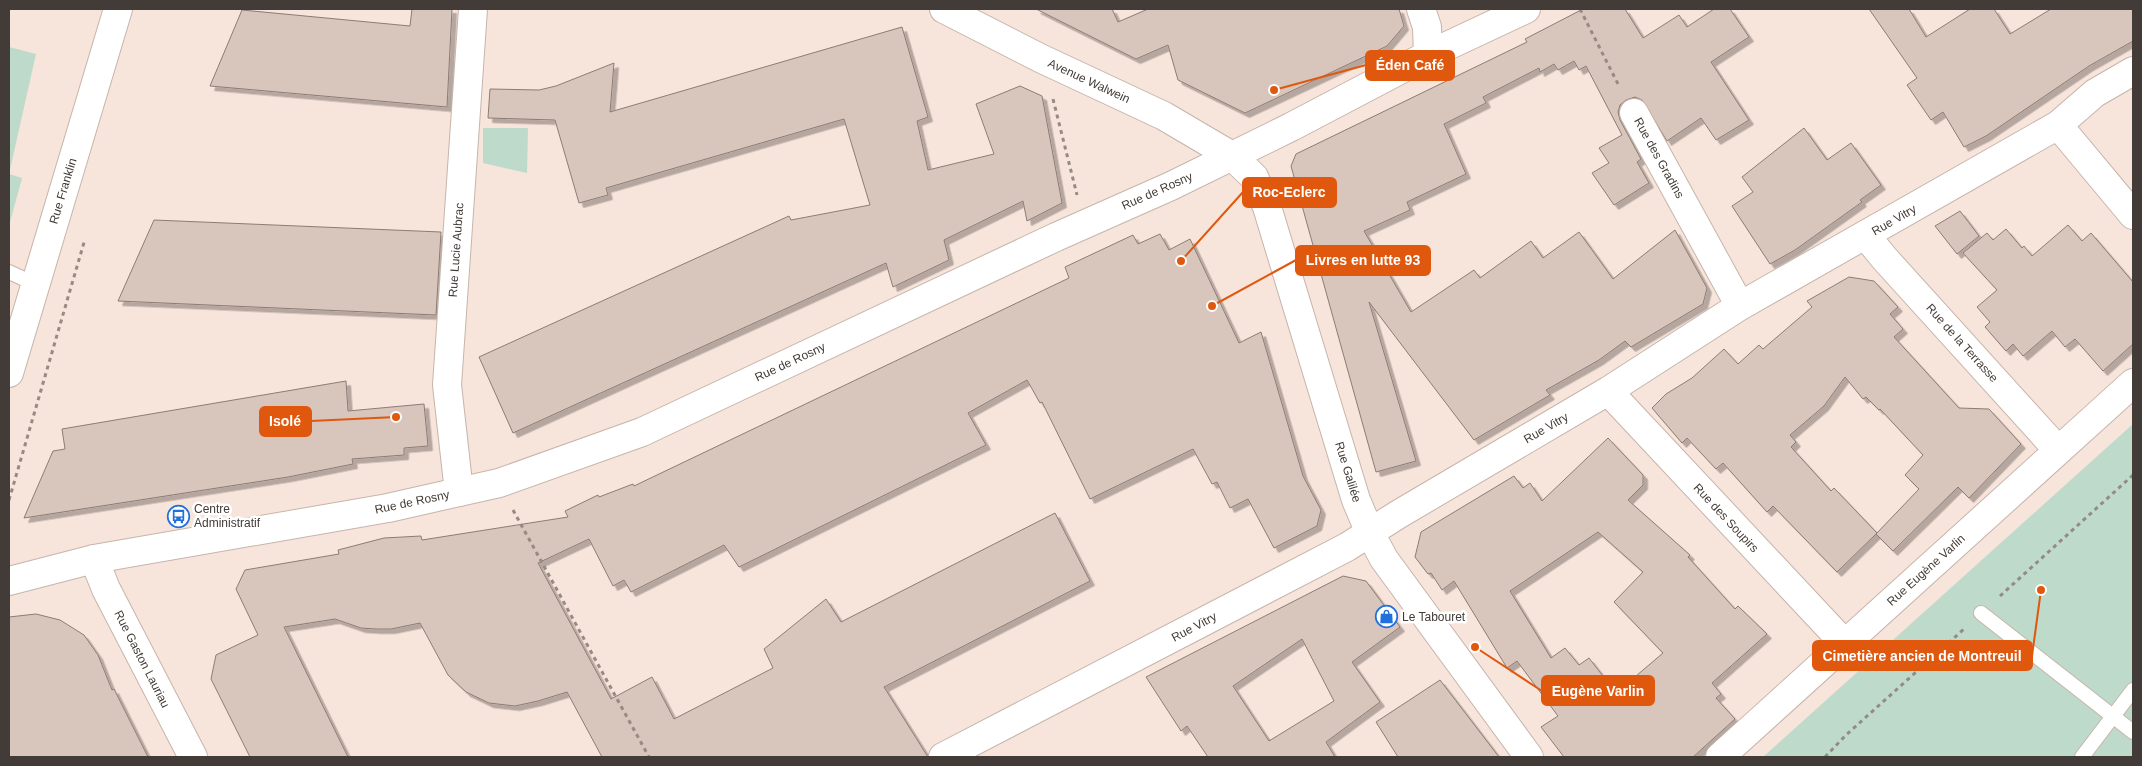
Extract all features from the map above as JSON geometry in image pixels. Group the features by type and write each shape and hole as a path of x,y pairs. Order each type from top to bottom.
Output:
{"street":[{"name":"Rue Franklin","path":"9,373 116,9"},
{"name":"Rue Lucie Aubrac","path":"459,492 447,385 473,9"},
{"name":"Avenue Walwein","path":"944,9 1164,116 1232,156"},
{"path":"1421,9 1427,27 1428,55"},
{"name":"Rue de Rosny","path":"9,581 94,559 388,508 499,483 642,432 1084,224 1171,186 1428,55 1526,9"},
{"name":"Rue Vitry","path":"943,757 1347,547 1608,391 1740,306 2058,125 2095,93 2133,71"},
{"name":"Rue des Gradins","path":"1634,113 1740,306"},
{"path":"2058,125 2133,215"},
{"name":"Rue Galilée","path":"1232,156 1254,177 1267,207 1356,500 1370,533 1384,559 1530,757"},
{"name":"Rue de la Terrasse","path":"1866,236 2058,450"},
{"name":"Rue Eugène Varlin","path":"1720,757 2133,383"},
{"name":"Rue des Soupirs","path":"1608,391 1845,644"},
{"name":"Rue Gaston Lauriau","path":"94,559 106,589 194,757"}],"lane":[{"path":"9,272 35,284"},
{"path":"1982,613 2133,732"},
{"path":"2082,757 2133,690"}],"path":[{"name":"Rue des Gradins","path":"1580,9 1634,113"},
{"path":"1062,68 1052,96 1084,224"},
{"path":"9,500 86,235"},
{"path":"524,531 649,757"}],"green space":[{"path":"9,47 36,54 9,174"},
{"path":"483,128 528,128 527,173 483,163"},
{"path":"9,174 22,178 9,226"},
{"path":"2133,424 2133,757 1763,757"}],"building":[{"path":"412,9 452,9 447,107 210,86 242,10 410,26"},
{"path":"1036,9 1112,9 1118,22 1148,9 1399,9 1404,26 1387,46 1245,113 1178,80 1168,45 1136,59"},
{"path":"1583,9 1625,9 1643,38 1679,15 1687,27 1714,9 1730,9 1749,37 1711,62 1749,120 1716,140 1701,118 1667,141 1642,100 1635,97 1626,100 1620,105 1618,112 1620,120 1641,159 1637,162 1649,183 1614,205 1592,173 1609,163 1599,148 1622,135 1586,66 1579,70 1574,61 1558,70 1554,64 1540,72 1539,68 1483,97 1486,103 1444,124 1466,174 1407,202 1410,210 1364,231 1411,312 1474,270 1480,278 1531,241 1543,258 1579,232 1613,279 1675,230 1707,288 1703,304 1631,347 1625,341 1599,360 1546,390 1550,395 1474,440 1369,302 1416,461 1376,472 1291,166 1296,154 1527,42 1525,39"},
{"path":"1869,9 1909,9 1926,37 1970,9 1994,9 2010,34 2051,9 2133,9 2133,41 2089,66 1986,136 1964,147 1943,112 1931,120 1907,85 1917,78"},
{"path":"902,27 928,117 917,121 928,170 994,154 976,104 1020,86 1042,96 1062,203 1027,221 1023,201 944,240 949,260 893,287 886,263 513,433 479,357 789,216 791,220 870,205 844,119 606,188 608,195 579,203 555,120 488,118 490,89 539,90 556,86 614,63 610,112"},
{"path":"1804,128 1827,160 1851,143 1881,185 1860,200 1862,202 1795,250 1770,264 1732,206 1753,192 1742,177"},
{"path":"1960,211 1979,236 1957,254 1935,226"},
{"path":"154,220 441,232 436,315 118,301"},
{"path":"2068,225 2082,241 2091,233 2133,282 2133,344 2103,371 2075,339 2065,347 2052,331 2023,356 2013,344 2006,351 1985,327 1990,322 1977,307 1997,290 1963,253 1987,233 1993,240 2006,229 2022,248 2024,246 2032,256"},
{"path":"1160,234 1169,250 1190,239 1239,343 1261,332 1303,476 1321,510 1317,526 1274,548 1248,499 1230,508 1217,482 1212,484 1193,449 1090,499 1042,402 1040,403 1027,380 968,413 986,445 739,567 724,545 631,592 624,580 613,586 589,539 538,563 611,699 652,677 674,719 773,668 764,649 826,599 841,622 1055,513 1090,581 884,687 928,757 602,757 567,692 515,706 489,703 466,692 448,675 420,623 391,629 376,629 361,628 335,619 284,627 348,757 250,757 211,679 216,655 258,635 236,589 245,570 339,554 338,550 384,538 421,536 422,540 568,517 565,511 598,495 599,497 633,484 634,486 1069,278 1065,267 1133,235 1138,244"},
{"path":"1849,277 1874,281 1898,307 1890,314 1903,329 1894,337 1959,408 1989,409 2021,444 1969,498 1958,487 1893,551 1876,534 1837,572 1773,506 1767,512 1723,463 1716,469 1687,438 1682,443 1652,408 1666,394 1692,378 1724,349 1738,364 1759,345 1763,349 1812,307 1807,301","holes":["1845,377 1863,399 1866,397 1880,409 1923,455 1905,475 1919,489 1877,533 1834,488 1831,491 1791,447 1796,442 1790,435 1824,406"]},
{"path":"346,381 348,411 424,404 428,446 404,448 404,455 352,459 353,464 288,477 24,518 53,451 65,449 62,429"},
{"path":"1608,438 1643,475 1643,485 1628,500 1690,555 1688,557 1735,609 1738,606 1767,634 1712,683 1721,694 1716,698 1735,719 1693,757 1564,757 1541,727 1558,716 1517,661 1507,668 1454,581 1442,590 1431,573 1428,574 1415,557 1421,532 1514,476 1523,488 1530,483 1542,501","holes":["1598,532 1643,572 1614,602 1663,653 1616,693 1589,658 1579,665 1565,648 1551,658 1510,591"]},
{"path":"1343,576 1366,581 1400,627 1352,662 1380,702 1326,742 1335,757 1208,757 1187,726 1181,731 1146,677","holes":["1302,639 1334,701 1269,741 1233,686"]},
{"path":"36,614 60,620 84,635 98,655 112,690 114,689 148,757 9,757 9,617"},
{"path":"1440,680 1499,757 1398,757 1376,722"}],"place":[{"name":"Éden Café","path":"1274,90"},
{"name":"Roc-Eclerc","path":"1181,261"},
{"name":"Livres en lutte 93","path":"1212,306"},
{"name":"Isolé","path":"396,417"},
{"name":"Centre Administratif","path":"178,516"},
{"name":"Cimetière ancien de Montreuil","path":"2041,590"},
{"name":"Le Tabouret","path":"1386,617"},
{"name":"Eugène Varlin","path":"1475,647"}]}
